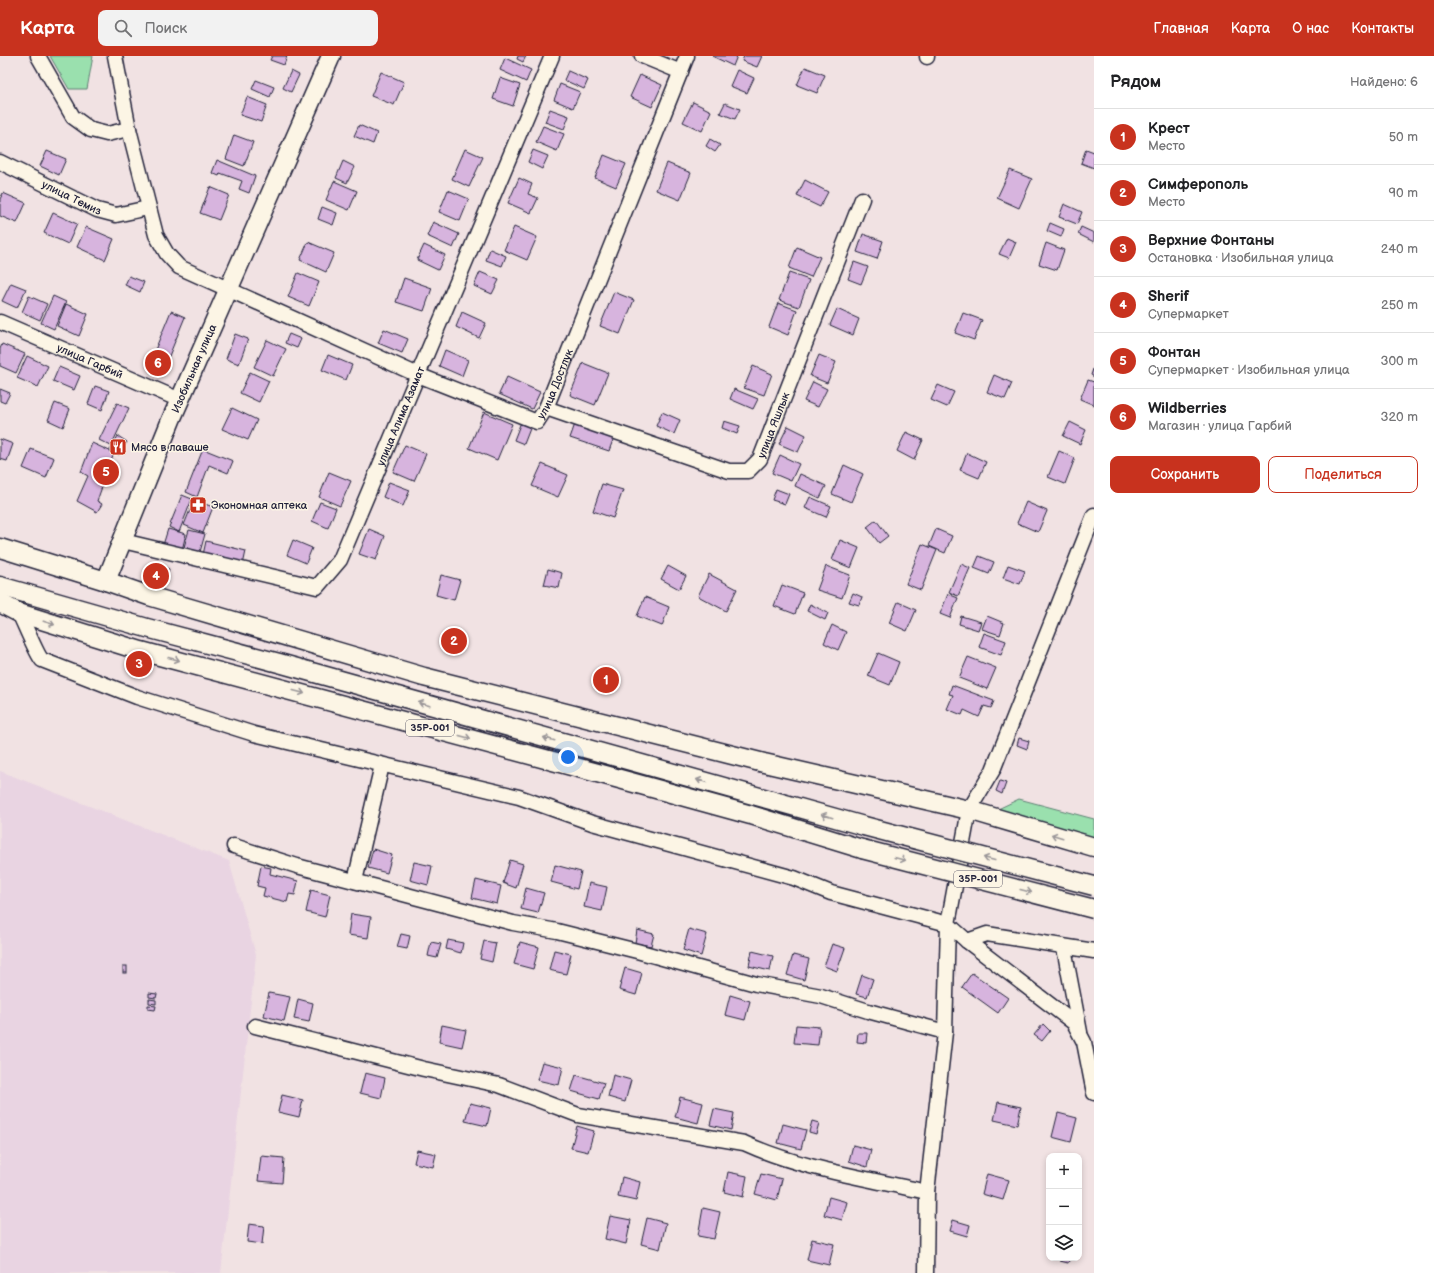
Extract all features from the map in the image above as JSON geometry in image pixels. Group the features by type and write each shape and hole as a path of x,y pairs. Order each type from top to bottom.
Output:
{"main road":[{"name":"Изобильная улица","path":"106,581 180,400 331,56"},
{"path":"55,565 85,568 105,563 123,541"},
{"path":"123,541 120,559 122,573 134,586 147,595"},
{"path":"0,548 147,595 424,677 764,763 969,810 1094,847"},
{"name":"35Р-001","path":"0,586 864,826 1094,886"},
{"name":"35Р-001","path":"0,603 19,613 141,651 621,779 751,815 862,849 1094,909"}],"street":[{"path":"38,56 73,117 91,130 107,134 129,129"},
{"name":"улица Достлук","path":"115,56 129,129 156,235 167,254 178,267 194,276 229,289 418,375 537,422 546,408 687,56"},
{"name":"улица Алима Азамат","path":"123,541 317,587 340,560 552,56"},
{"path":"642,56 681,72"},
{"name":"улица Темиз","path":"0,162 96,210 116,215 148,208"},
{"name":"улица Яшлык","path":"546,408 729,471 748,471 760,459 862,199"},
{"name":"улица Гарбий","path":"0,322 180,400"},
{"path":"926,1273 927,1192 945,1032 948,924 969,810 993,770 1094,515"},
{"path":"19,613 33,641 36,654 42,660 137,697 254,734 519,797 592,823 794,878 831,893 948,924 967,941 1074,1023 1080,1032"},
{"path":"355,881 382,765"},
{"path":"234,846 297,866 513,923 557,931 637,951 756,984 820,996 945,1032"},
{"path":"967,941 987,934 1094,952"},
{"path":"1064,948 1080,1032 1084,1042 1094,1093"},
{"path":"255,1026 424,1069 499,1085 578,1115 744,1143 764,1152 794,1161 927,1192"}],"shaded area":[{"path":"0,771 229,861 256,955 221,1273 0,1273"}],"green space":[{"path":"50,56 93,56 87,89 69,89"},
{"path":"1019,799 1094,819 1094,837 998,809"}],"building":[{"path":"272,56 287,56 284,65 270,60"},
{"path":"518,56 526,56 523,62 517,59"},
{"path":"712,56 737,56 733,66"},
{"path":"744,56 762,56 757,67 742,61"},
{"path":"505,58 531,70 526,82 500,70"},
{"path":"805,67 825,75 817,93 797,85"},
{"path":"737,70 754,78 747,93 730,86"},
{"path":"291,71 299,75 291,92 283,88"},
{"path":"568,71 588,80 584,89 564,80"},
{"path":"381,72 404,82 394,105 371,96"},
{"path":"640,75 662,85 652,107 630,97"},
{"path":"500,78 520,85 513,106 493,99"},
{"path":"256,80 274,87 270,97 252,89"},
{"path":"560,84 580,92 573,108 554,100"},
{"path":"247,97 267,105 261,122 240,115"},
{"path":"693,102 711,111 702,131 683,122"},
{"path":"725,103 740,109 735,119 720,113"},
{"path":"550,109 569,116 564,129 545,122"},
{"path":"359,125 377,133 373,144 354,136"},
{"path":"543,126 564,134 557,151 536,142"},
{"path":"234,135 253,142 244,166 226,159"},
{"path":"710,139 720,145 715,152 706,146"},
{"path":"465,149 483,157 469,187 452,179"},
{"path":"1086,149 1094,152 1094,168 1081,163"},
{"path":"533,150 548,156 542,169 528,162"},
{"path":"47,151 66,159 59,175 40,166"},
{"path":"604,155 626,164 616,187 595,178"},
{"path":"217,160 255,176 249,193 239,189 242,181 220,173 219,176 212,173"},
{"path":"343,161 355,167 347,183 336,178"},
{"path":"667,163 691,173 680,200 656,190"},
{"path":"1010,170 1032,179 1019,208 997,198"},
{"path":"519,178 532,184 528,194 538,198 531,213 508,203"},
{"path":"805,180 828,192 820,207 797,196"},
{"path":"334,181 357,191 349,210 326,200"},
{"path":"210,187 229,195 219,220 200,213"},
{"path":"448,190 469,199 460,221 439,212"},
{"path":"3,193 26,203 17,223 0,216 0,199"},
{"path":"1064,204 1082,212 1077,224 1059,217"},
{"path":"322,207 337,213 333,225 318,219"},
{"path":"53,213 77,224 68,244 44,233"},
{"path":"433,222 459,234 453,248 427,236"},
{"path":"1050,223 1064,229 1061,237 1047,231"},
{"path":"86,227 114,239 105,260 77,247"},
{"path":"514,227 537,237 527,260 504,250"},
{"path":"1081,227 1094,233 1094,242 1078,234"},
{"path":"863,234 883,241 877,259 857,252"},
{"path":"1007,238 1016,242 1009,258 999,254"},
{"path":"308,242 334,253 326,272 300,260"},
{"path":"1046,243 1064,250 1057,270 1039,264"},
{"path":"424,245 445,255 438,270 417,260"},
{"path":"797,247 820,257 811,277 789,268"},
{"path":"490,249 506,256 502,266 486,260"},
{"path":"854,262 868,267 861,284 848,279"},
{"path":"480,272 499,280 492,294 474,286"},
{"path":"298,273 319,282 309,306 288,297"},
{"path":"789,273 809,280 799,307 779,300"},
{"path":"129,276 144,282 140,292 125,285"},
{"path":"404,278 432,288 424,311 396,302"},
{"path":"11,283 26,289 17,308 2,301"},
{"path":"614,292 634,300 620,334 600,326"},
{"path":"29,296 47,304 40,320 22,312"},
{"path":"53,296 66,302 54,329 41,323"},
{"path":"778,303 797,310 788,335 769,327"},
{"path":"66,304 88,314 79,336 57,326"},
{"path":"837,309 859,319 853,335 830,325"},
{"path":"171,311 185,317 162,373 148,367"},
{"path":"462,312 486,323 479,338 456,327"},
{"path":"963,313 982,320 974,340 955,333"},
{"path":"384,329 408,339 402,353 378,343"},
{"path":"235,334 248,339 239,364 226,359"},
{"path":"289,334 301,339 297,348 285,343"},
{"path":"267,340 286,349 273,376 254,367"},
{"path":"2,344 25,354 16,373 0,366 0,349"},
{"path":"445,350 468,360 462,376 439,366"},
{"path":"328,355 352,365 346,380 322,370"},
{"path":"819,355 836,362 827,383 810,376"},
{"path":"27,356 48,366 38,387 17,378"},
{"path":"583,363 608,373 595,405 570,395"},
{"path":"753,366 772,374 764,395 744,388"},
{"path":"1094,366 1094,377 1091,375"},
{"path":"59,367 80,376 74,390 53,381"},
{"path":"250,372 269,381 259,402 240,393"},
{"path":"994,375 1012,383 1005,399 987,392"},
{"path":"507,377 540,392 532,409 499,394"},
{"path":"1088,380 1094,382 1094,405 1080,399"},
{"path":"813,382 827,389 818,407 804,401"},
{"path":"938,385 954,392 947,407 931,400"},
{"path":"95,386 109,391 102,410 88,404"},
{"path":"0,389 10,393 5,403 0,401"},
{"path":"734,389 758,399 753,409 730,399"},
{"path":"55,403 70,409 63,427 48,420"},
{"path":"117,403 129,408 111,446 99,440"},
{"path":"232,408 257,420 248,440 222,429"},
{"path":"484,412 512,424 497,460 469,448"},
{"path":"662,412 680,420 674,434 656,426"},
{"path":"724,421 740,426 737,434 722,428"},
{"path":"521,422 531,426 524,444 514,440"},
{"path":"1070,422 1086,430 1080,444 1063,436"},
{"path":"575,424 614,437 609,451 570,438"},
{"path":"788,426 806,435 798,452 779,444"},
{"path":"906,432 923,440 914,460 897,451"},
{"path":"118,436 127,442 119,455 110,450"},
{"path":"0,439 13,444 7,461 0,459"},
{"path":"92,443 114,453 97,501 102,504 97,512 77,501 88,476 81,472"},
{"path":"405,445 426,454 414,481 393,472"},
{"path":"31,449 54,458 46,478 23,468"},
{"path":"203,449 233,461 228,473 209,465 197,497 186,492"},
{"path":"1059,451 1075,458 1065,484 1048,477"},
{"path":"967,453 986,462 979,478 960,470"},
{"path":"780,455 799,464 791,481 772,473"},
{"path":"542,464 568,475 558,497 532,486"},
{"path":"844,465 863,474 851,502 832,494"},
{"path":"329,472 351,481 340,506 319,497"},
{"path":"800,474 826,486 820,498 795,486"},
{"path":"389,482 410,490 403,506 383,497"},
{"path":"602,484 623,490 613,518 593,511"},
{"path":"776,489 789,494 785,504 772,500"},
{"path":"182,495 192,499 179,532 169,527"},
{"path":"810,497 831,506 826,517 805,508"},
{"path":"194,500 213,507 203,533 184,525"},
{"path":"320,502 336,508 328,528 312,521"},
{"path":"1026,502 1047,511 1038,532 1017,523"},
{"path":"876,520 888,536 879,543 867,527"},
{"path":"168,529 186,534 182,550 163,545"},
{"path":"369,529 385,536 376,560 359,554"},
{"path":"936,529 952,536 945,553 929,546"},
{"path":"189,530 205,534 200,552 184,547"},
{"path":"293,540 312,548 306,563 287,555"},
{"path":"840,540 859,548 851,568 832,560"},
{"path":"206,541 246,551 243,565 203,555"},
{"path":"922,544 937,550 921,590 906,584"},
{"path":"979,556 994,562 989,574 974,568"},
{"path":"150,563 169,569 162,589 143,583"},
{"path":"961,564 970,568 958,596 949,592"},
{"path":"1008,565 1025,571 1020,584 1003,578"},
{"path":"668,566 686,576 679,589 661,579"},
{"path":"826,566 850,575 842,598 817,590"},
{"path":"548,569 562,573 559,588 544,585"},
{"path":"709,574 737,589 726,611 698,596"},
{"path":"441,575 460,580 454,600 436,595"},
{"path":"782,585 803,593 795,614 774,606"},
{"path":"853,593 862,597 859,605 849,602"},
{"path":"948,594 958,598 950,618 940,614"},
{"path":"645,597 669,607 662,626 637,616"},
{"path":"898,602 916,610 907,631 889,623"},
{"path":"810,604 828,613 825,620 807,611"},
{"path":"961,616 981,622 978,630 959,624"},
{"path":"987,616 1004,623 1000,635 982,629"},
{"path":"832,625 846,632 838,650 824,643"},
{"path":"984,633 1006,641 1001,655 979,647"},
{"path":"878,653 899,662 890,685 868,676"},
{"path":"968,657 996,668 987,689 959,678"},
{"path":"952,685 994,701 991,708 984,706 979,717 964,710 962,715 947,709 953,695 949,694"},
{"path":"1019,738 1029,741 1027,749 1017,745"},
{"path":"1000,781 1006,783 1002,794 996,791"},
{"path":"373,849 392,855 387,873 368,868"},
{"path":"510,860 523,864 516,888 503,883"},
{"path":"414,862 432,866 428,885 410,880"},
{"path":"555,865 581,872 577,889 551,882"},
{"path":"261,866 271,868 270,874 298,881 295,895 289,894 287,902 263,896 265,888 257,886"},
{"path":"476,880 501,886 497,904 472,898"},
{"path":"589,883 607,887 602,911 584,907"},
{"path":"526,888 544,893 538,913 521,909"},
{"path":"311,890 330,895 325,917 306,912"},
{"path":"351,914 371,917 368,938 348,935"},
{"path":"689,929 707,934 701,956 683,950"},
{"path":"637,930 654,934 651,946 635,943"},
{"path":"401,934 410,936 407,949 397,947"},
{"path":"448,940 463,943 461,953 446,949"},
{"path":"484,941 496,943 492,962 480,959"},
{"path":"431,942 441,944 437,958 428,956"},
{"path":"520,942 539,947 533,969 514,964"},
{"path":"832,944 845,948 837,971 824,966"},
{"path":"554,950 571,954 566,974 549,970"},
{"path":"752,951 773,956 770,971 749,966"},
{"path":"793,955 809,959 804,980 787,975"},
{"path":"123,966 127,966 127,973 123,973"},
{"path":"625,968 642,973 636,995 619,990"},
{"path":"972,973 1008,998 998,1013 962,987"},
{"path":"862,975 873,979 867,997 856,994"},
{"path":"149,993 157,994 156,998 149,997"},
{"path":"269,993 290,997 284,1021 264,1016"},
{"path":"730,995 750,1001 745,1020 725,1015"},
{"path":"149,999 156,1000 156,1004 149,1003"},
{"path":"298,999 313,1003 309,1022 294,1019"},
{"path":"148,1005 156,1006 155,1010 148,1009"},
{"path":"1043,1024 1050,1031 1042,1041 1034,1035"},
{"path":"442,1025 466,1030 462,1047 439,1042"},
{"path":"796,1025 820,1027 818,1045 794,1043"},
{"path":"858,1033 867,1033 866,1043 857,1042"},
{"path":"542,1062 563,1067 559,1085 537,1080"},
{"path":"365,1073 385,1078 381,1098 360,1093"},
{"path":"576,1075 604,1083 599,1099 571,1091"},
{"path":"613,1075 631,1080 625,1102 608,1097"},
{"path":"282,1095 303,1100 299,1117 278,1112"},
{"path":"680,1097 703,1103 698,1123 675,1117"},
{"path":"998,1102 1021,1107 1017,1125 994,1120"},
{"path":"470,1103 491,1108 487,1126 465,1121"},
{"path":"714,1109 734,1113 731,1130 710,1125"},
{"path":"1058,1113 1077,1118 1071,1142 1052,1137"},
{"path":"812,1121 819,1123 816,1134 809,1132"},
{"path":"783,1124 806,1130 801,1149 778,1143"},
{"path":"577,1126 594,1131 588,1152 571,1148"},
{"path":"853,1145 871,1150 867,1167 849,1161"},
{"path":"417,1150 436,1154 433,1167 414,1163"},
{"path":"261,1156 284,1158 282,1183 258,1181"},
{"path":"728,1172 747,1176 743,1197 724,1192"},
{"path":"761,1174 782,1179 777,1200 755,1194"},
{"path":"987,1174 1009,1180 1003,1200 982,1194"},
{"path":"622,1177 640,1182 636,1201 618,1197"},
{"path":"829,1197 847,1202 842,1220 824,1215"},
{"path":"703,1208 720,1212 714,1239 698,1236"},
{"path":"610,1216 631,1220 626,1244 605,1239"},
{"path":"647,1218 666,1223 660,1249 641,1244"},
{"path":"953,1220 970,1225 967,1236 950,1231"},
{"path":"249,1224 264,1226 262,1244 247,1242"},
{"path":"812,1239 834,1244 829,1265 807,1260"}],"place":[{"name":"Wildberries","path":"158,363"},
{"name":"Мясо в лаваше","path":"118,447"},
{"name":"Фонтан","path":"106,472"},
{"name":"Экономная аптека","path":"198,505"},
{"name":"Sherif","path":"156,576"},
{"name":"Симферополь","path":"454,641"},
{"name":"Верхние Фонтаны","path":"139,664"},
{"name":"Крест","path":"606,680"}]}
